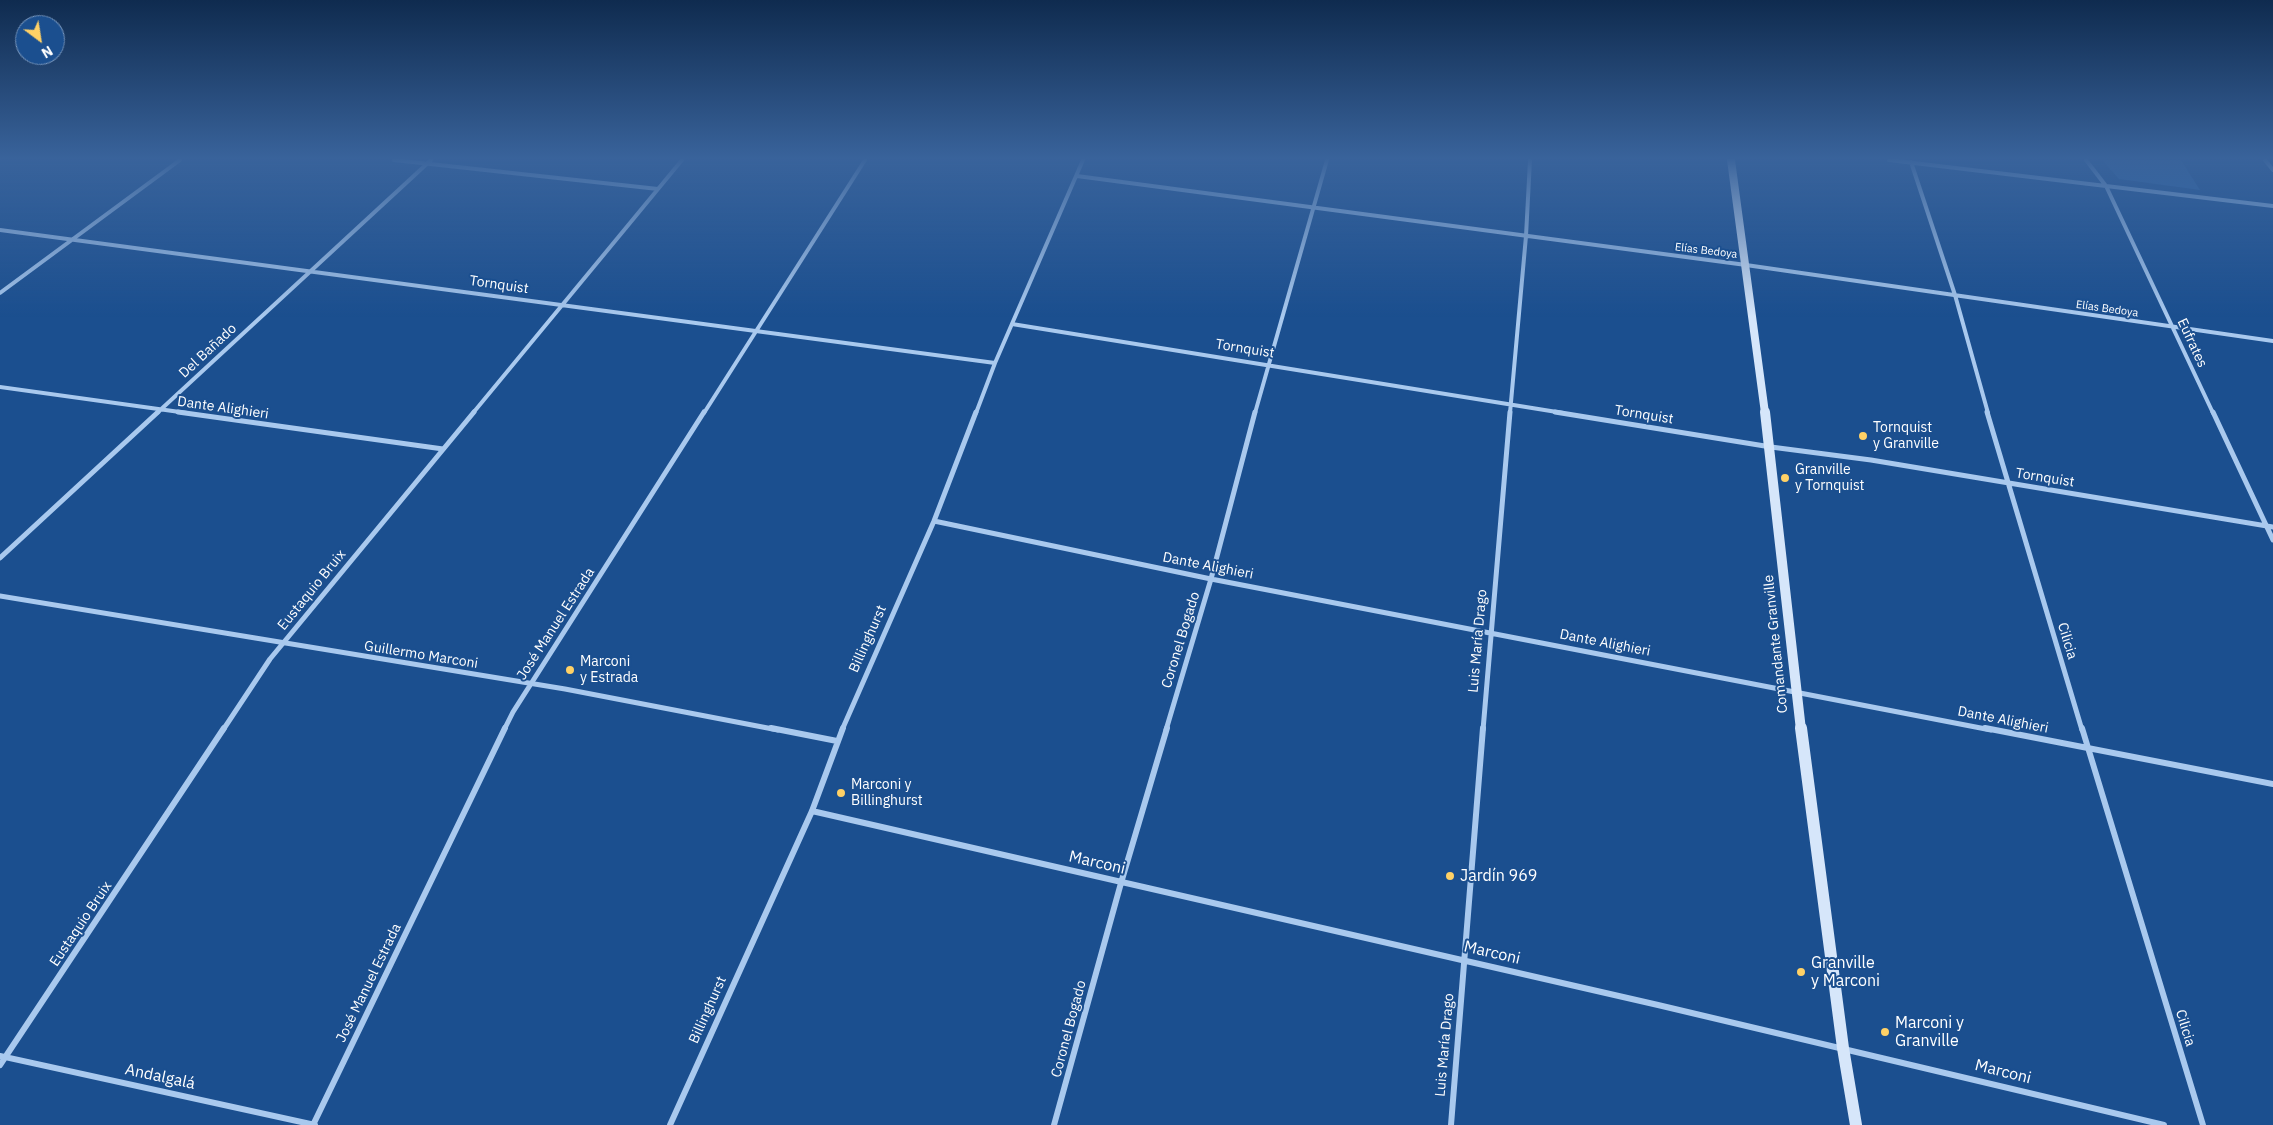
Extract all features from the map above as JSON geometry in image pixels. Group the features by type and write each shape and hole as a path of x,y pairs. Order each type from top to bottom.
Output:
{"street":[{"path":"0,294 109,212"},
{"name":"Del Bañado","path":"0,558 374,212"},
{"name":"Eustaquio Bruix","path":"0,1065 3,1057 270,659 639,212"},
{"name":"José Manuel Estrada","path":"314,1125 513,712 832,212"},
{"name":"Billinghurst","path":"670,1125 812,811 837,741 934,521 995,363 1061,212"},
{"name":"Coronel Bogado","path":"1054,1125 1121,883 1211,579 1268,364 1312,212"},
{"name":"Elías Bedoya","path":"1354,212 1746,265 2273,341"},
{"name":"Luis María Drago","path":"1451,1125 1527,212"},
{"name":"Comandante Granville","path":"1738,212 1770,447 1796,691 1843,1048 1856,1125"},
{"name":"Cilicia","path":"1928,212 1955,295 2007,483 2203,1125"},
{"name":"Eufrates","path":"2118,212 2273,540"},
{"name":"Tornquist","path":"0,230 755,333 995,363"},
{"name":"Tornquist","path":"1012,324 1268,364 1770,447 1871,460 2273,527"},
{"name":"Dante Alighieri","path":"0,388 443,449"},
{"name":"Dante Alighieri","path":"934,521 1211,579 2273,784"},
{"name":"Guillermo Marconi","path":"0,596 532,684 837,741"},
{"name":"Marconi","path":"812,811 1843,1048 2164,1125"},
{"name":"Andalgalá","path":"3,1057 314,1125"}],"place":[{"name":"Tornquist y Granville","path":"1863,436"},
{"name":"Granville y Tornquist","path":"1785,478"},
{"name":"Marconi y Estrada","path":"570,670"},
{"name":"Marconi y Billinghurst","path":"841,793"},
{"name":"Jardín 969","path":"1450,876"},
{"name":"Granville y Marconi","path":"1801,972"},
{"name":"Marconi y Granville","path":"1885,1032"}]}
